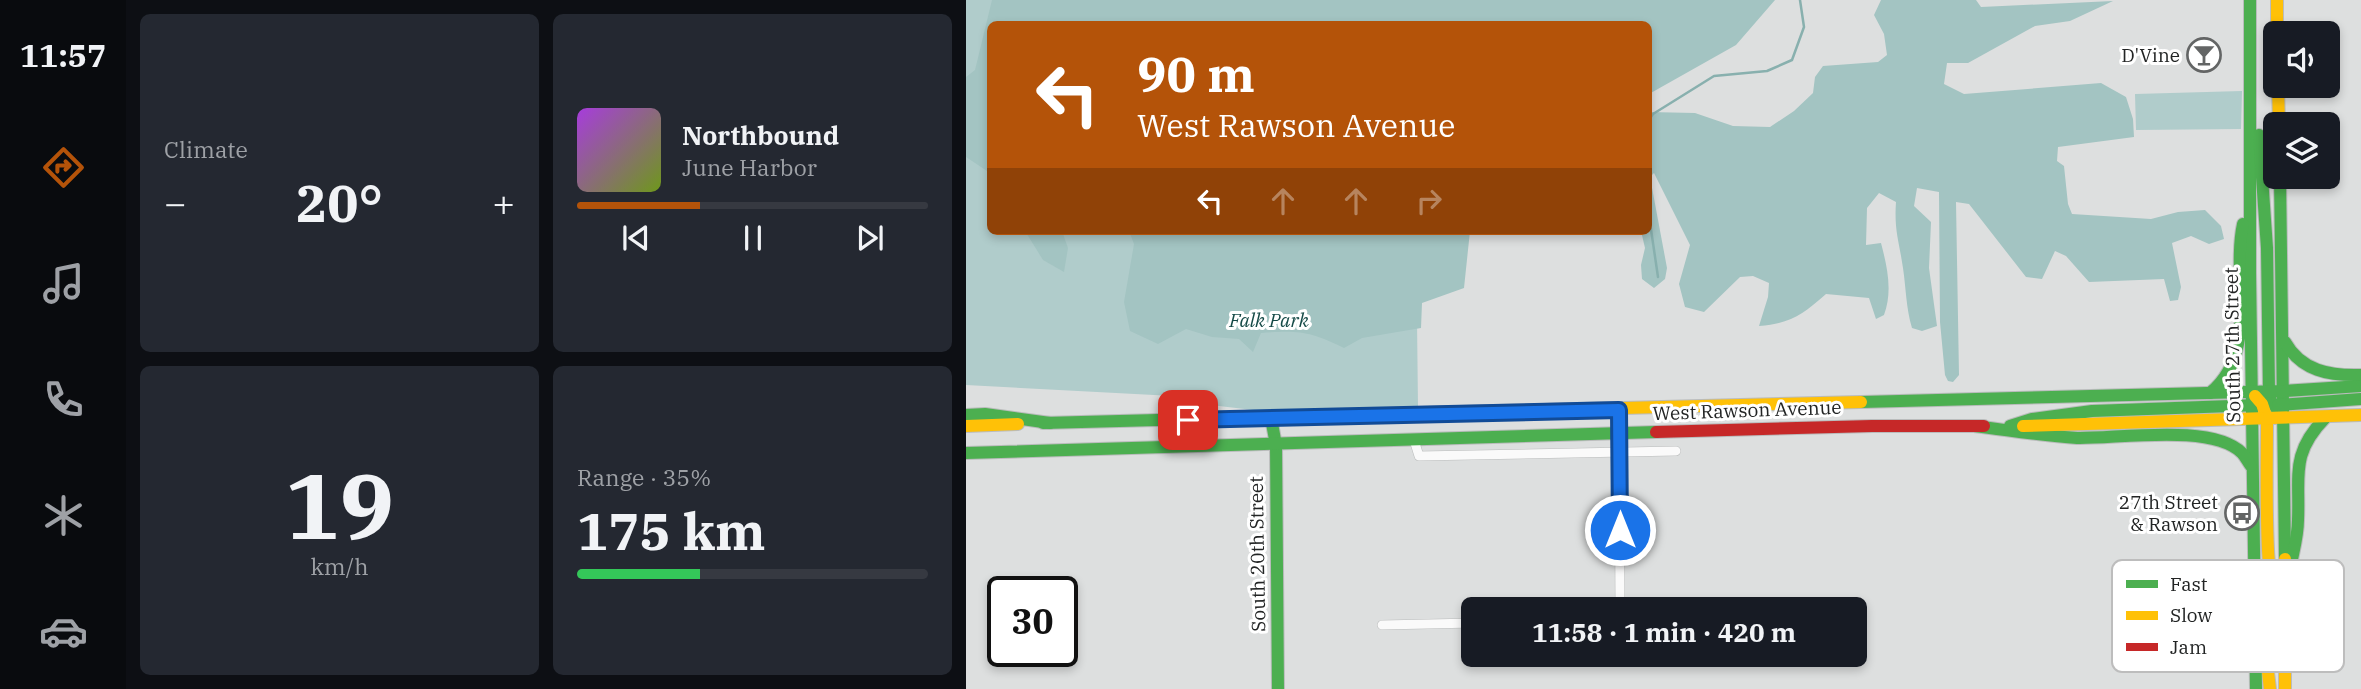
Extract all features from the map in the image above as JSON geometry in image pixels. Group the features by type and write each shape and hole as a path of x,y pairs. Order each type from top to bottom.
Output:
{"main road":[{"name":"South 27th Street","path":"2250,0 2251,391"},
{"path":"2277,0 2277,21"},
{"path":"2250,97 2258,132 2267,248 2269,560"},
{"path":"2210,393 2227,379 2236,355 2239,335 2239,251 2250,174"},
{"name":"South 27th Street","path":"2253,560 2252,470 2284,340 2280,189"},
{"path":"2284,340 2297,362 2310,369 2338,375 2361,375"},
{"name":"West Rawson Avenue","path":"966,453 1872,426 2010,426 2268,405 2361,386"},
{"name":"West Rawson Avenue","path":"966,426 2251,391 2268,405"},
{"path":"2268,405 2361,400"},
{"path":"1871,402 1872,426"},
{"name":"South 27th Street","path":"2268,405 2284,419 2286,560"},
{"path":"966,415 985,414 1050,423"},
{"path":"2284,419 2361,415"},
{"name":"South 20th Street","path":"1271,418 1276,445 1278,689"},
{"path":"2292,560 2297,536 2300,451 2309,431 2325,418"},
{"path":"1975,426 2081,438 2209,438 2228,443 2243,451 2252,470"}],"street":[{"path":"1619,410 1620,597"},
{"path":"1414,440 1419,456 1676,451"},
{"path":"1382,625 1461,623"}],"green space":[{"name":"Falk Park","path":"966,0 1560,0 1556,21 987,21 987,235 1416,235 1418,407 1253,410 1185,402 1173,396 966,385"},
{"path":"992,0 1775,0 1736,45 1652,92 1652,21 987,21 987,171 966,157 966,77 975,70"},
{"path":"1881,0 1976,0 1981,7 2113,1 2070,21 2035,26 1968,63 1947,63 1944,84 1964,94 2101,83 2126,97 2133,119 2134,137 2058,147 2057,161 2064,166 2068,204 2072,214 2151,219 2178,212 2205,210 2221,226 2224,239 2209,244 2191,236 2172,243 2181,287 2178,300 2170,301 2164,279 2089,282 2066,256 2055,251 2042,279 2026,277 1969,204 1956,202 1959,375 1953,382 1948,381 1945,375 1940,322 1939,192 1917,188 1914,206 1931,222 1929,268 1937,326 1922,331 1912,328 1896,228 1896,202 1879,193 1867,208 1866,245 1881,243 1889,288 1884,315 1876,319 1869,298 1826,294 1796,317 1759,326 1768,297 1769,283 1753,276 1740,277 1704,312 1685,307 1679,284 1690,245 1654,173 1652,175 1652,112 1695,113 1733,126 1770,127 1794,111 1813,93 1815,77 1823,66 1878,62 1887,55 1884,34 1874,15"},
{"path":"2242,91 2241,129 2136,130 2135,94"},
{"path":"1652,188 1667,268 1665,279 1654,288 1642,279 1641,265 1645,248 1642,235 1652,235"},
{"path":"1027,235 1063,235 1068,248 1064,272 1043,260"},
{"path":"1131,235 1470,235 1464,288 1422,303 1421,328 1362,338 1344,348 1304,333 1261,333 1253,352 1239,339 1212,337 1186,329 1158,344 1130,331 1124,302 1134,244"}],"waterway":[{"path":"1652,115 1714,76 1767,71 1792,60 1804,27 1800,0"},
{"path":"1652,235 1658,277"}],"traffic: fast":[{"path":"2250,0 2254,560"},
{"path":"2259,135 2267,248 2269,391 2271,401 2284,419"},
{"path":"2280,189 2285,559"},
{"path":"2210,393 2225,376 2235,357 2241,314 2240,246 2243,224"},
{"path":"2285,342 2299,360 2317,370 2361,375"},
{"path":"1861,402 2284,391 2361,386"},
{"path":"2278,405 2361,399"},
{"path":"2010,426 2032,419 2092,411 2259,405"},
{"path":"1043,423 1460,412"},
{"path":"966,415 985,414 1050,423"},
{"path":"1271,418 1276,445 1278,689"},
{"path":"2292,560 2297,531 2299,466 2306,443 2325,418"},
{"path":"1974,426 2077,438 2163,435 2209,438 2228,444 2242,453 2251,466"},
{"path":"966,453 1656,432"},
{"path":"2256,672 2256,689"}],"traffic: slow":[{"path":"2277,0 2277,21"},
{"path":"2278,98 2279,112"},
{"path":"2255,396 2262,404 2267,419 2269,560"},
{"path":"1460,412 1861,402"},
{"path":"2023,426 2361,415"},
{"path":"966,426 1018,424"},
{"path":"2268,672 2270,689"},
{"path":"2285,672 2285,689"}],"traffic: jam":[{"path":"1656,432 1984,426"}],"place":[{"name":"D'Vine","path":"2204,55"},
{"name":"27th Street & Rawson","path":"2242,513"}],"route":[{"path":"1188,420 1619,410 1620,530"}]}
